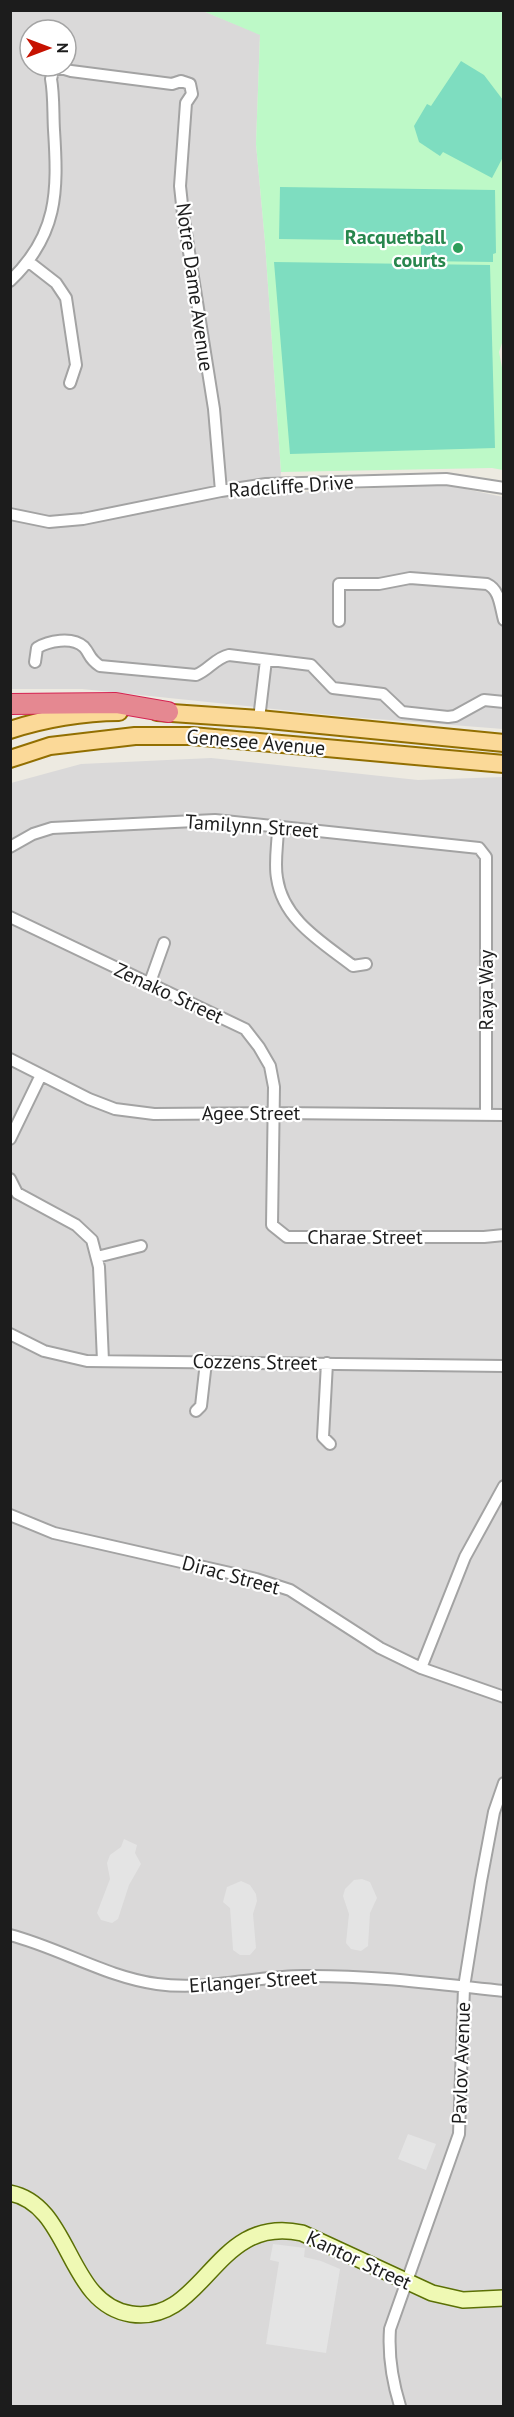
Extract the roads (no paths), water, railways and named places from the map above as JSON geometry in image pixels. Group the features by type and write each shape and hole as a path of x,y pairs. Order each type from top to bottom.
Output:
{"highway":[{"path":"10,704 116,703 168,712"}],"main road":[{"name":"Genesee Avenue","path":"10,730 103,712 168,712 504,743"},
{"path":"253,742 259,719"},
{"name":"Genesee Avenue","path":"10,759 50,746 135,736 192,736 504,764"}],"street":[{"name":"Notre Dame Avenue","path":"29,262 50,225 55,201 57,179 52,70 61,68 150,82 172,84 181,81 190,84 192,94 186,103 182,162 182,205 214,409 221,491"},
{"path":"10,280 29,262 56,283 66,298 76,365 70,383"},
{"name":"Radcliffe Drive","path":"10,514 49,522 83,519 266,484 446,479 504,488"},
{"path":"339,621 339,584 379,584 410,578 487,584 494,587 504,620"},
{"path":"35,662 37,648 48,641 75,643 84,647 91,660 100,666 196,675 205,672 220,657 229,655 311,665 333,688 383,694 402,712 448,717 484,700 504,702"},
{"path":"259,719 266,660"},
{"name":"Tamilynn Street","path":"10,847 33,834 52,828 215,820 473,845 479,848 486,857 486,864"},
{"path":"278,826 277,878 289,910 298,923 353,966 366,964"},
{"name":"Raya Way","path":"486,864 486,1115"},
{"name":"Zenako Street","path":"10,917 245,1029 270,1066 274,1087 274,1113"},
{"path":"149,985 164,943"},
{"name":"Agee Street","path":"10,1059 89,1099 115,1109 154,1114 504,1115"},
{"path":"10,1139 41,1075"},
{"name":"Charae Street","path":"274,1113 272,1225 287,1237 484,1237 504,1235"},
{"path":"10,1179 17,1193 76,1225 92,1240 97,1257 103,1360"},
{"path":"97,1257 141,1246"},
{"name":"Cozzens Street","path":"10,1334 44,1351 87,1360 504,1366"},
{"path":"196,1411 201,1406 206,1362"},
{"path":"327,1363 323,1437 330,1444"},
{"path":"421,1668 465,1557 504,1486"},
{"name":"Dirac Street","path":"10,1515 54,1533 256,1579 290,1590 380,1648 421,1668 504,1697"},
{"name":"Pavlov Avenue","path":"400,2406 391,2378 388,2350 390,2329 459,2134 464,1987 494,1812 504,1783"},
{"name":"Erlanger Street","path":"10,1935 129,1979 160,1985 193,1986 299,1976 354,1977 504,1991"},
{"name":"Kantor Street","path":"10,2193 30,2201 42,2211 94,2295 112,2307 131,2314 147,2314 174,2306 238,2244 255,2234 284,2229 302,2233 405,2282 450,2298 504,2298"}],"place":[{"name":"Racquetball courts","path":"458,248"}]}
